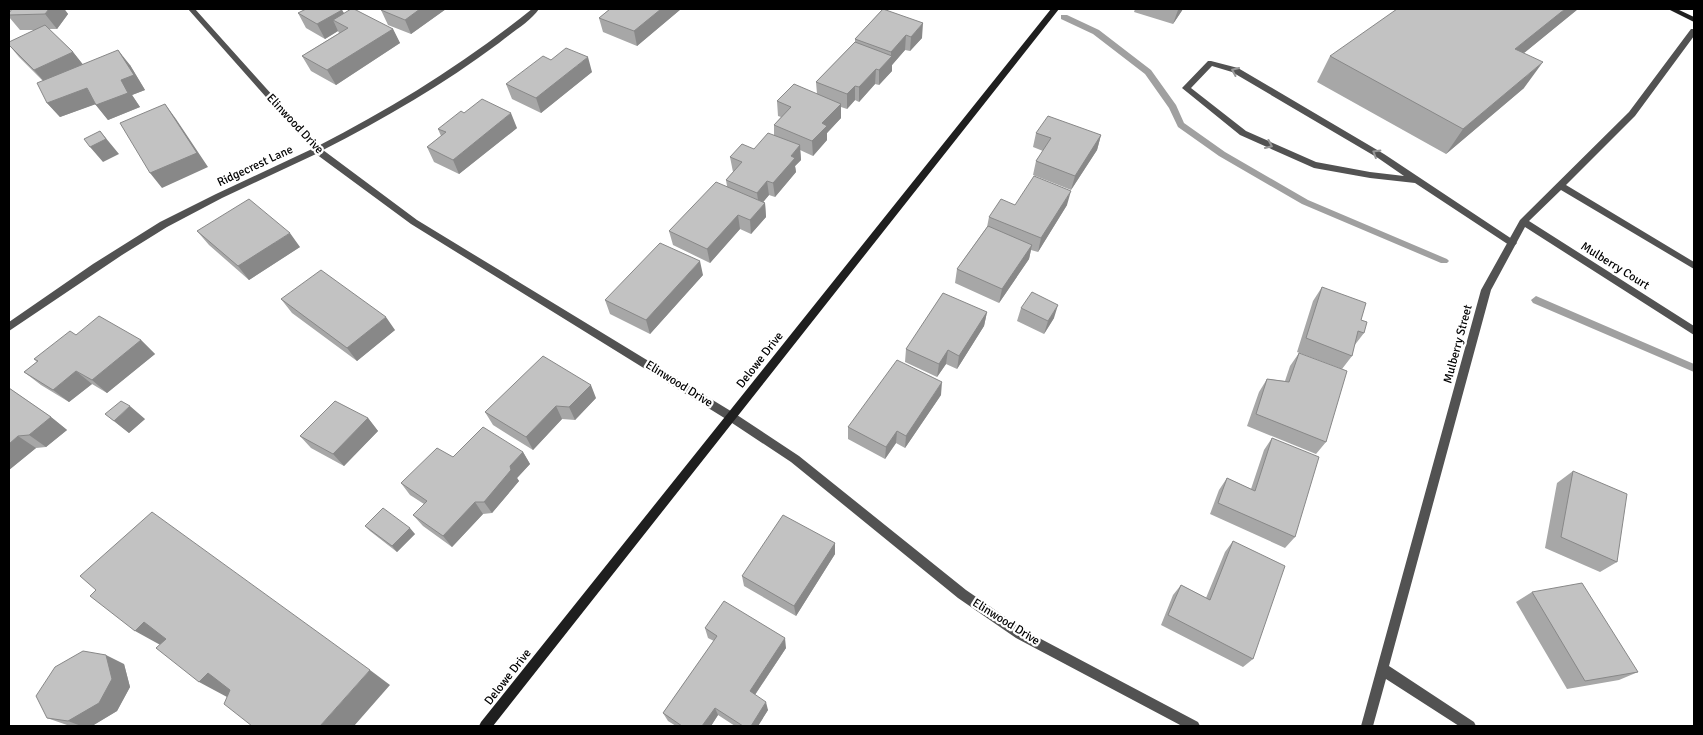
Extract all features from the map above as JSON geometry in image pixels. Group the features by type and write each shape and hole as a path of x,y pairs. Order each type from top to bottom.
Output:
{"street":[{"name":"Elinwood Drive","path":"191,9 317,150 414,222 795,458 962,594 1020,634 1194,726"},
{"name":"Ridgecrest Lane","path":"9,328 110,256 187,212 317,150 416,97 499,41 536,9"},
{"name":"Delowe Drive","path":"489,725 730,416 1054,9"},
{"path":"1672,9 1694,20"},
{"name":"Mulberry Street","path":"1367,726 1384,670 1486,290 1523,222 1632,114 1694,31"},
{"path":"1416,180 1370,176 1314,165 1243,133 1186,88 1211,63 1235,70 1381,156 1512,243"},
{"path":"1560,185 1694,266"},
{"name":"Mulberry Court","path":"1523,222 1694,331"},
{"path":"1384,670 1470,726"}],"building":[{"path":"12,9 49,9 45,14 9,15"},
{"path":"306,9 342,10 317,24 298,13"},
{"path":"351,9 393,29 327,70 302,56 348,28 333,20"},
{"path":"420,9 405,20 381,10"},
{"path":"610,9 661,9 634,31 599,18"},
{"path":"883,9 923,23 911,37 906,35 891,52 855,39"},
{"path":"1397,9 1565,9 1515,49 1543,62 1463,129 1330,56"},
{"path":"45,25 73,52 34,70 9,45 9,42"},
{"path":"855,42 892,56 859,87 855,86 847,94 816,82"},
{"path":"566,48 588,57 536,98 506,84 543,56 551,60"},
{"path":"118,50 134,75 121,80 128,93 96,105 87,88 47,103 37,83"},
{"path":"794,84 841,104 822,123 827,126 812,141 774,125 791,107 777,101"},
{"path":"482,99 511,113 453,160 427,147 446,132 438,129 461,111 464,113"},
{"path":"165,104 197,153 150,173 120,123"},
{"path":"1048,116 1101,135 1075,176 1036,161 1051,138 1036,133"},
{"path":"100,131 106,139 90,147 84,139"},
{"path":"768,133 800,145 791,156 795,158 773,183 767,181 757,193 726,180 742,162 730,157 742,144 754,149"},
{"path":"1034,176 1071,191 1041,238 989,217 1001,199 1015,205"},
{"path":"716,182 765,203 750,220 738,215 707,249 669,231"},
{"path":"249,199 290,233 238,266 197,231"},
{"path":"988,226 1032,245 1002,289 957,269"},
{"path":"660,243 700,261 646,320 605,300"},
{"path":"321,270 386,317 347,348 281,299"},
{"path":"1322,287 1366,303 1361,320 1367,322 1364,333 1358,331 1352,356 1306,338"},
{"path":"1032,292 1058,305 1048,321 1021,308"},
{"path":"943,293 987,312 959,356 948,350 939,364 906,349"},
{"path":"99,316 141,340 92,380 76,371 53,390 24,372 38,361 34,359 70,331 76,335"},
{"path":"1299,353 1347,371 1326,442 1256,414 1267,379 1289,382"},
{"path":"543,356 591,385 569,407 556,406 526,437 485,412"},
{"path":"897,360 942,382 906,436 897,431 886,447 848,427"},
{"path":"9,388 51,417 29,435 18,436 9,444"},
{"path":"121,401 130,406 114,421 105,414"},
{"path":"335,401 368,418 333,454 300,436"},
{"path":"483,427 523,452 510,466 511,470 484,502 475,502 443,536 413,515 427,501 401,483 437,448 453,457"},
{"path":"1272,438 1319,457 1295,537 1218,503 1227,478 1255,491"},
{"path":"1573,471 1627,494 1617,562 1561,537"},
{"path":"383,508 410,528 392,546 365,526"},
{"path":"152,512 370,670 320,726 252,726 224,704 230,690 208,673 199,682 156,648 166,639 144,622 135,631 90,596 96,590 80,576"},
{"path":"783,515 835,543 794,606 742,576"},
{"path":"1233,541 1285,566 1253,659 1168,615 1181,585 1210,600"},
{"path":"1582,583 1638,672 1585,681 1532,592"},
{"path":"724,601 785,638 750,691 766,702 751,726 743,726 715,708 702,726 682,726 663,713 717,636 705,628"},
{"path":"83,651 106,655 112,679 99,703 68,721 47,718 36,696 55,667"}],"waterway":[{"path":"1064,17 1096,32 1148,72 1173,107 1181,125 1222,154 1305,202 1444,261"},
{"path":"1536,300 1694,368"}]}
